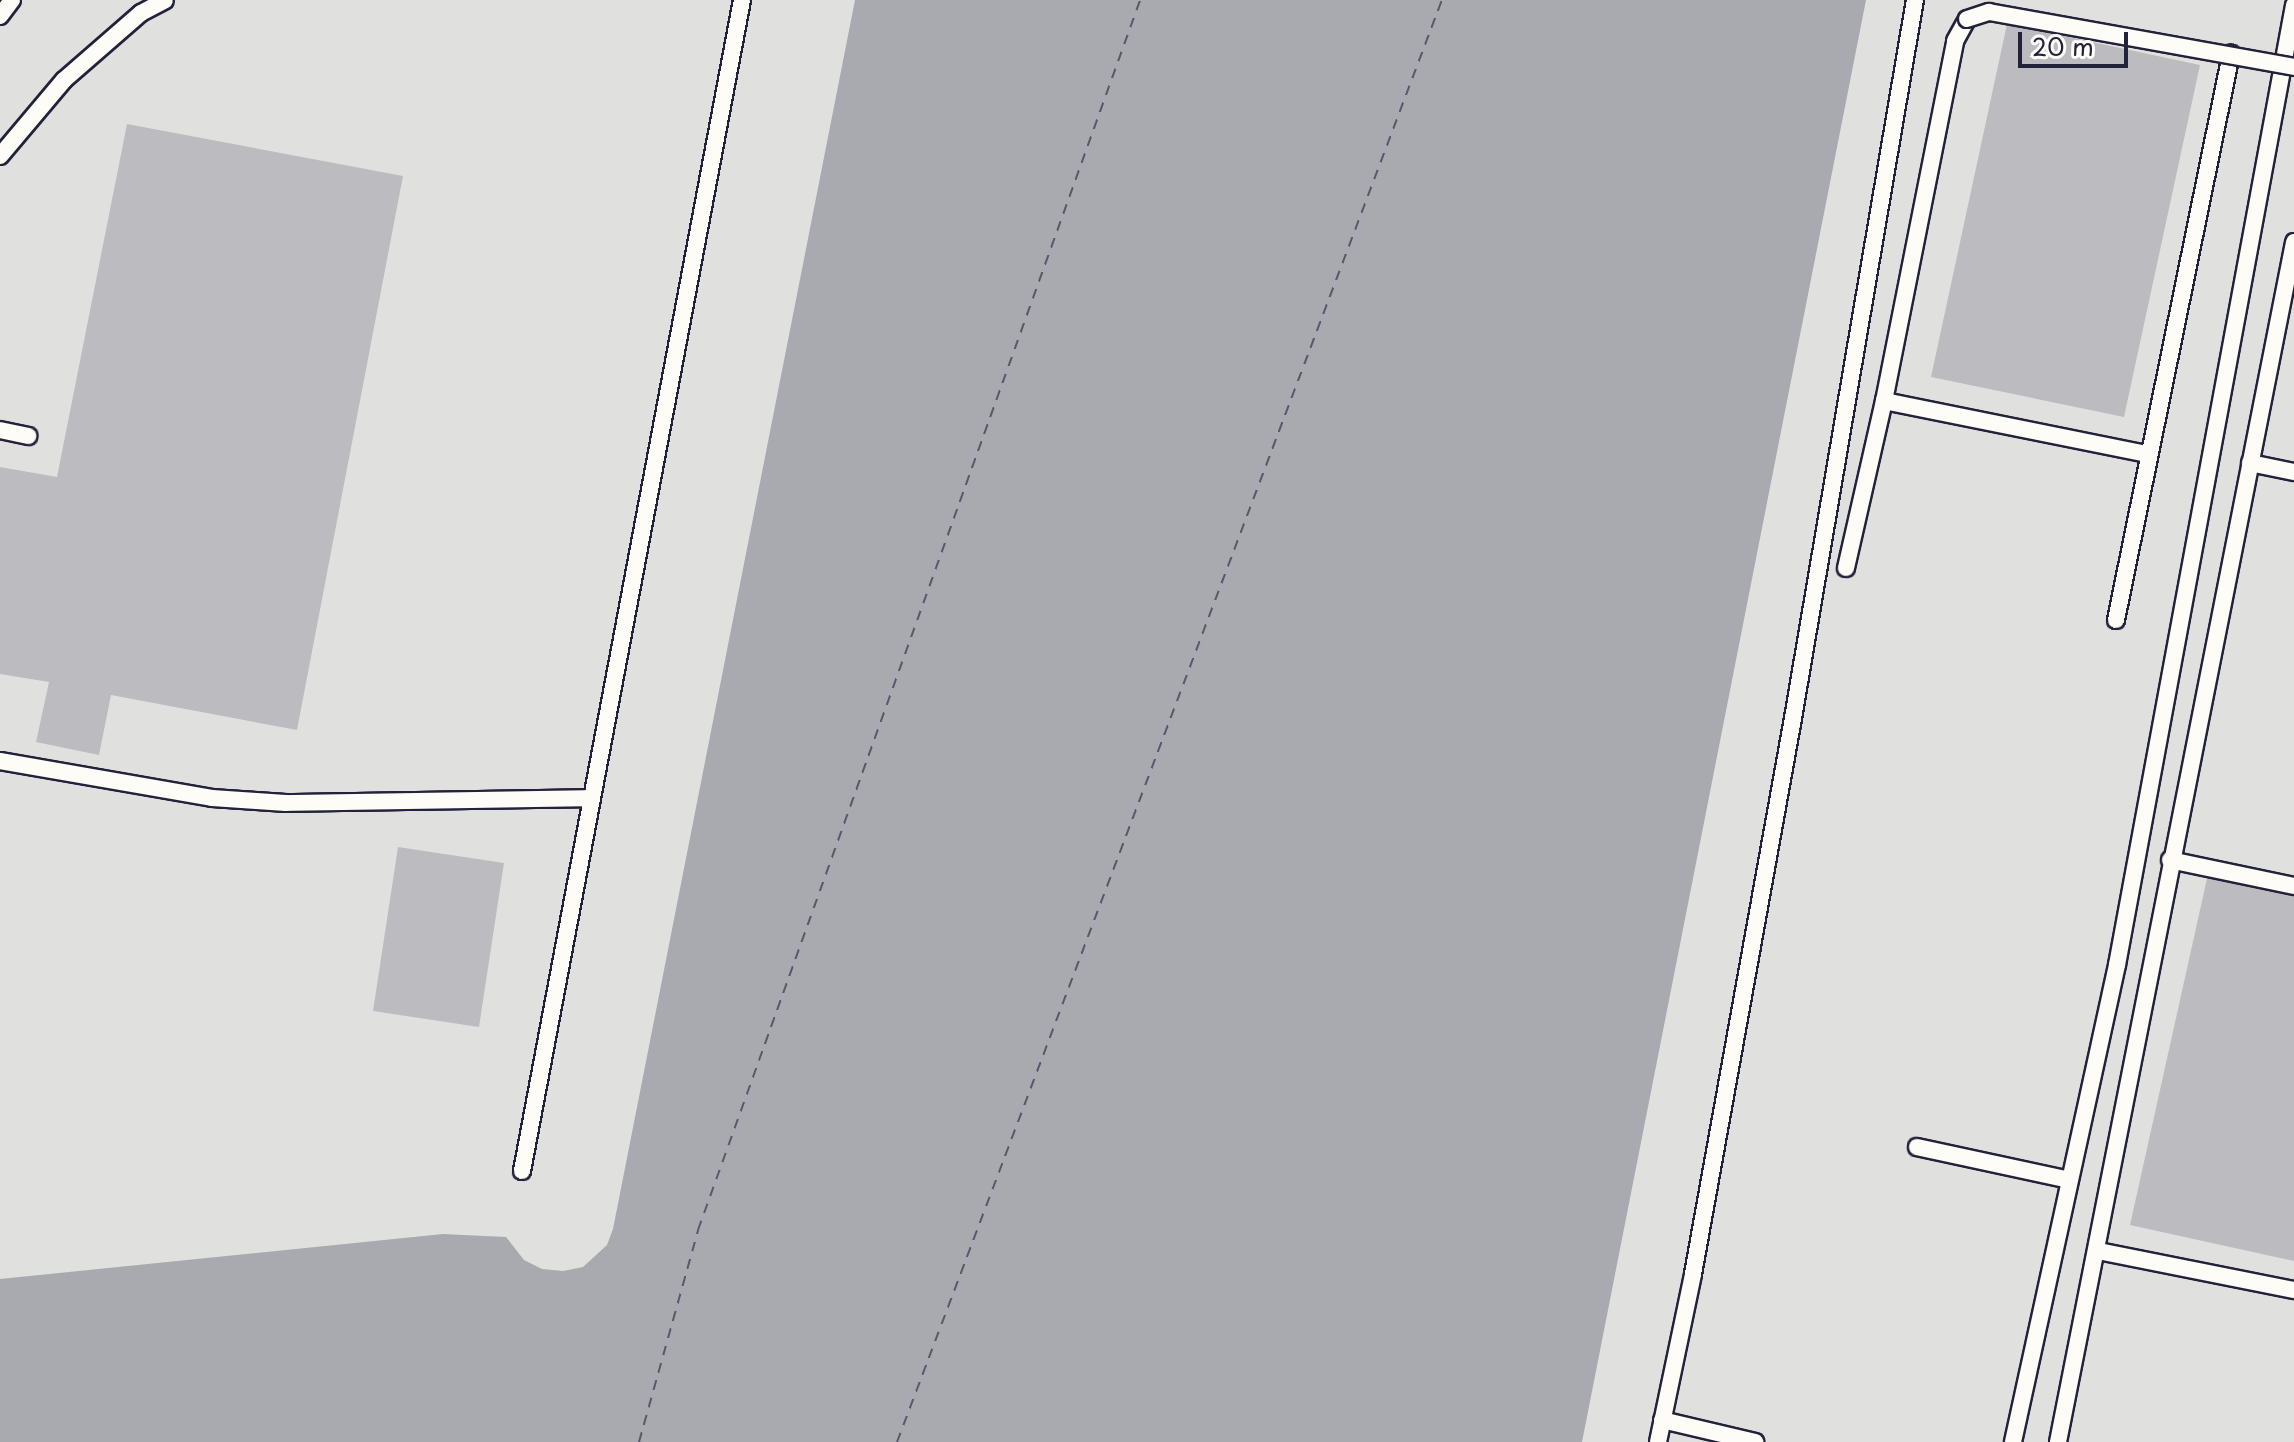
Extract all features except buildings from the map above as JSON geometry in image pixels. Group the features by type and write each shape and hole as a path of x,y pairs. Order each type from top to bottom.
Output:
{"lane":[{"path":"0,16 12,0"},
{"path":"0,156 64,80 141,13 165,0"},
{"path":"522,1171 742,0"},
{"path":"1658,1442 1693,1274 1792,724 1915,0"},
{"path":"2013,1442 2117,965 2294,5"},
{"path":"1846,568 1884,401 1955,41 1967,19 1989,12 2294,67"},
{"path":"2116,620 2231,54"},
{"path":"2058,1442 2098,1251 2170,860 2294,242"},
{"path":"1884,401 2148,454"},
{"path":"0,430 28,436"},
{"path":"2250,463 2294,472"},
{"path":"0,761 227,799 286,803 592,798"},
{"path":"2170,860 2294,886"},
{"path":"1917,1147 2069,1180"},
{"path":"2098,1251 2294,1290"},
{"path":"1662,1420 1755,1442"}],"shaded area":[{"path":"0,0 2294,0 2294,1442 0,1442"},
{"path":"855,0 1866,0 1582,1442 0,1442 0,1279 443,1234 506,1237 524,1260 542,1269 563,1271 583,1267 607,1245 613,1229"}],"ferry route":[{"path":"639,1442 698,1230 1140,0"},
{"path":"897,1442 1442,0"}]}
